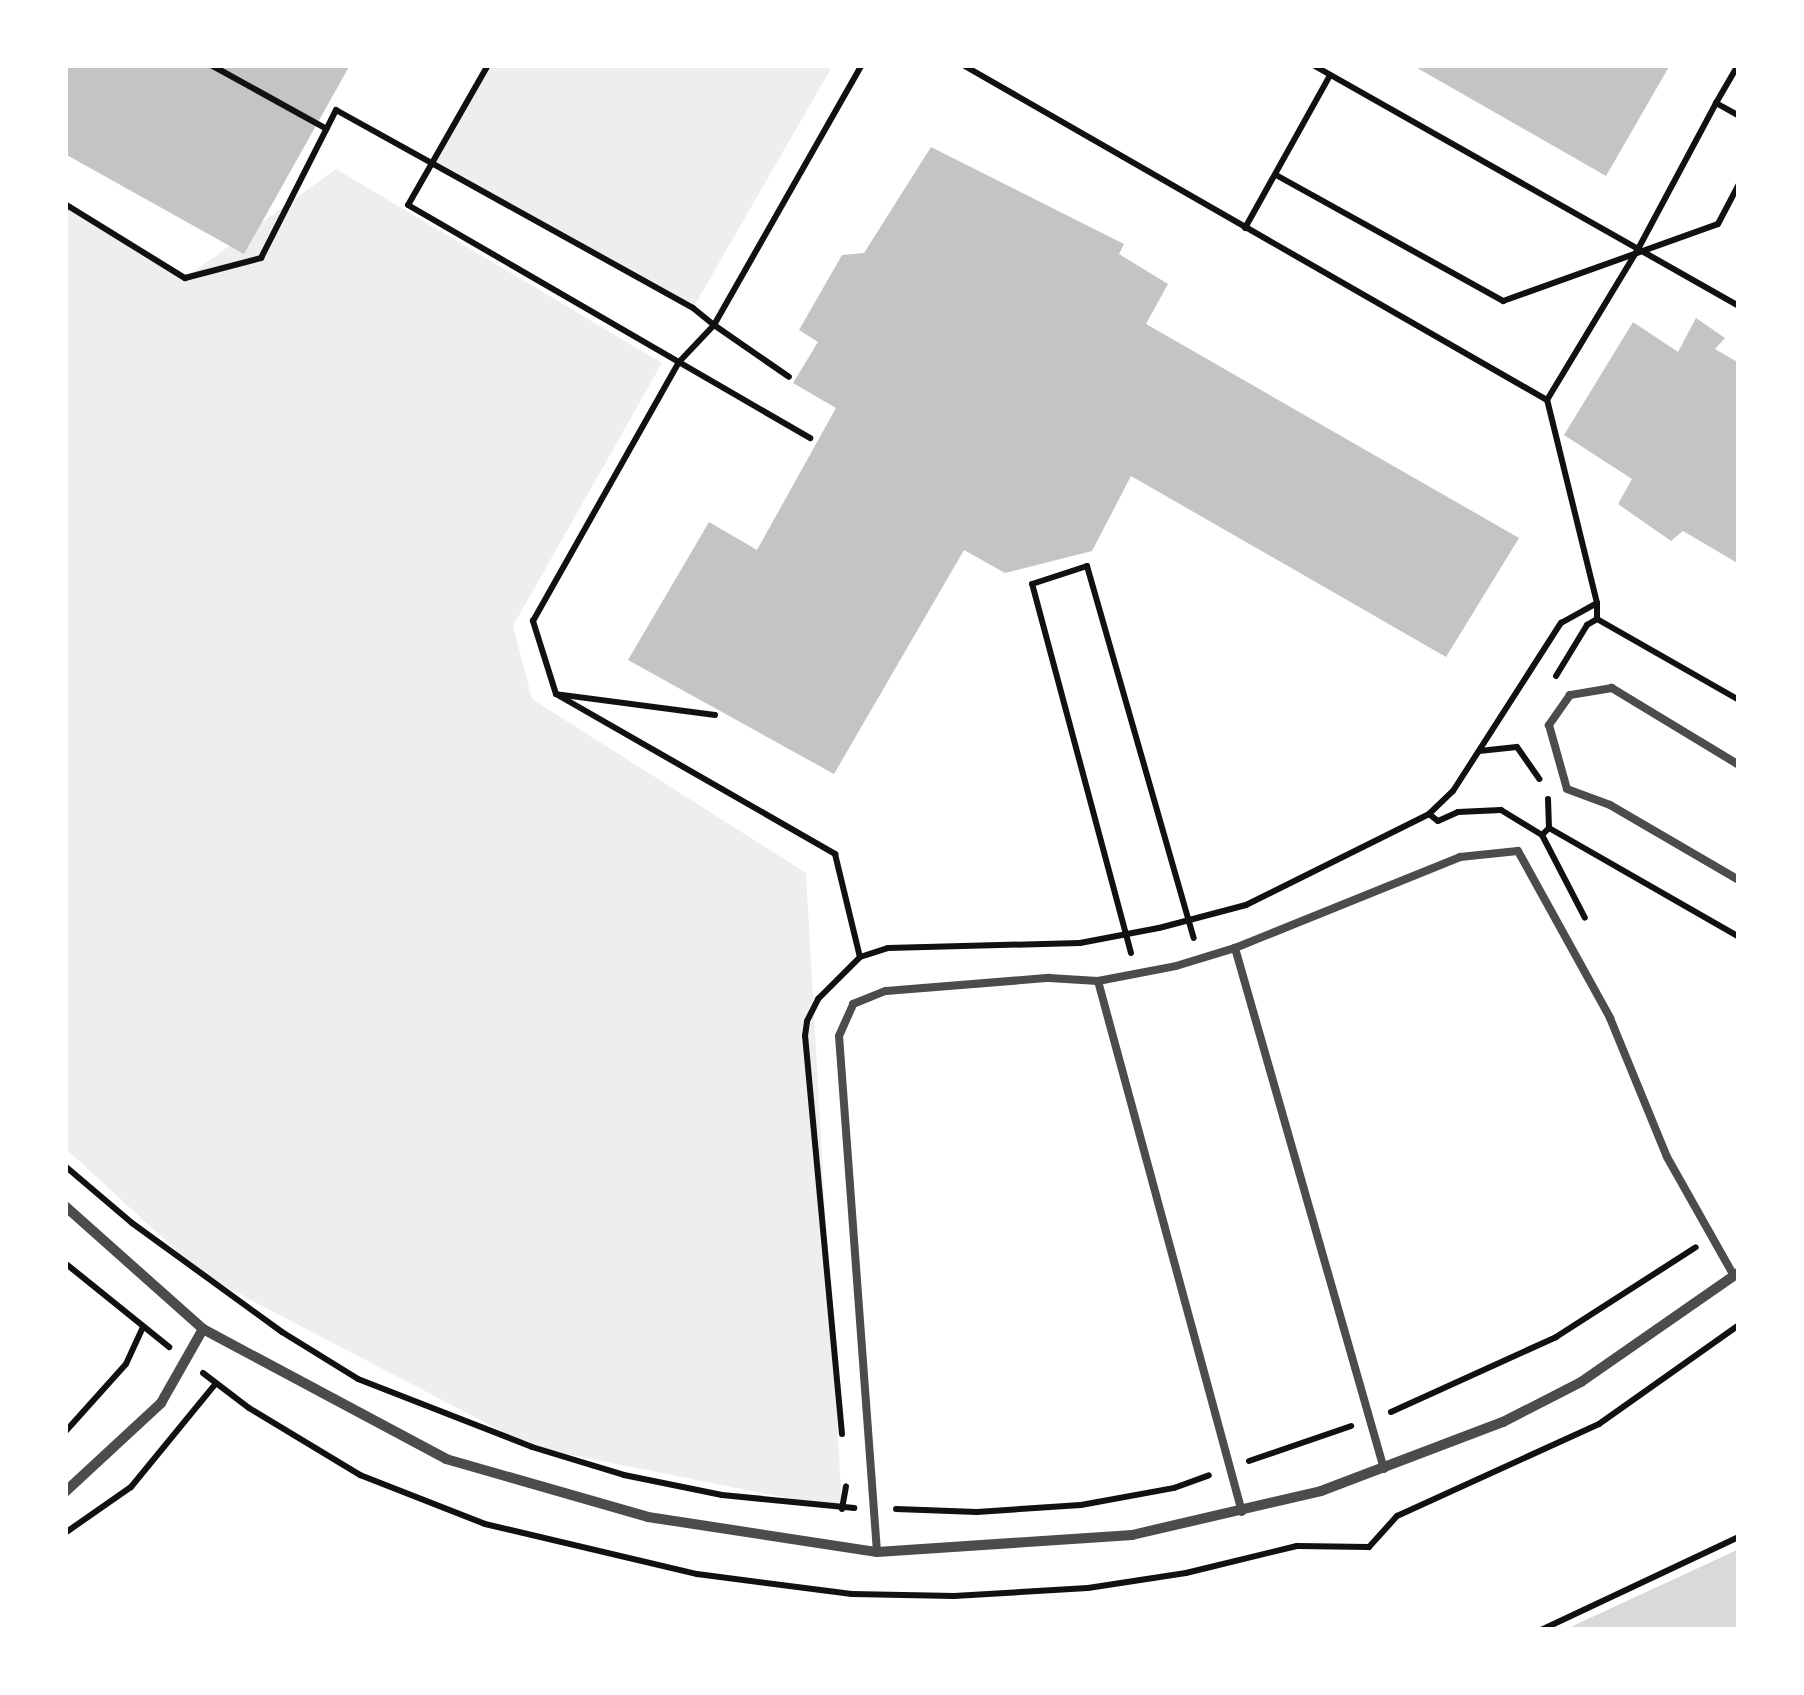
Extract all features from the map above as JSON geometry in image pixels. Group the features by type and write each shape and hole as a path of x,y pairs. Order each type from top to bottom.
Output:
{"street":[{"path":"65,1206 203,1329 446,1459 648,1517 877,1552 1132,1535 1242,1512 1384,1469 1503,1422 1582,1382 1736,1274"},
{"path":"65,1492 161,1403 203,1329"}],"lane":[{"path":"1739,765 1612,688 1570,694 1549,725 1567,789 1610,806 1739,880"},
{"path":"877,1552 840,1036 854,1004 886,991 1049,978 1098,981 1134,974 1235,948 1460,857 1518,851 1610,1018 1667,1157 1736,1274"},
{"path":"1235,948 1384,1469"},
{"path":"1098,981 1242,1512"}],"path":[{"path":"211,65 327,130"},
{"path":"488,65 408,205 810,438"},
{"path":"862,65 714,325 679,362 533,621 556,694 835,854 860,957 888,948 1009,948 1128,934 1246,905 1429,814 1453,791 1561,623 1596,603"},
{"path":"963,65 1547,400"},
{"path":"1313,65 1739,306"},
{"path":"1736,67 1636,251 1547,400 1597,619 1739,700"},
{"path":"1245,228 1328,71"},
{"path":"1716,102 1739,116"},
{"path":"65,204 185,278 261,258 336,110 430,166 693,308 788,377"},
{"path":"1276,175 1503,301 1718,224 1739,184"},
{"path":"1134,974 1128,934 1032,584 1087,566 1187,920 1202,958"},
{"path":"556,694 716,716"},
{"path":"1429,814 1438,821 1458,812 1501,810 1542,835 1549,828 1547,790 1518,747 1479,750"},
{"path":"1549,828 1739,937"},
{"path":"65,1166 132,1223 282,1332 358,1379 532,1448 624,1475 722,1494 842,1510 874,1505 977,1512 1081,1505 1174,1488 1368,1421 1556,1336 1646,1282 1712,1236"},
{"path":"65,1432 126,1364 143,1327"},
{"path":"65,1532 131,1487 216,1383"},
{"path":"1541,1630 1739,1537"}],"shaded area":[{"path":"488,65 833,65 693,308 430,166"},
{"path":"336,169 662,363 513,626 532,699 806,873 842,1509 532,1447 203,1275 65,1148 65,206 185,278"},
{"path":"1739,1549 1739,1630 1564,1630 1696,1569"}],"building":[{"path":"65,65 350,65 244,254 65,154"},
{"path":"1412,65 1670,65 1606,176"},
{"path":"931,147 1124,244 1119,254 1168,284 1146,324 1519,538 1446,657 1131,476 1092,551 1005,573 964,550 834,774 628,660 709,522 757,550 836,408 793,383 818,342 799,330 842,255 864,253"},
{"path":"1696,318 1725,338 1715,349 1739,363 1739,564 1683,531 1671,541 1618,504 1632,479 1564,435 1633,322 1678,352"}]}
